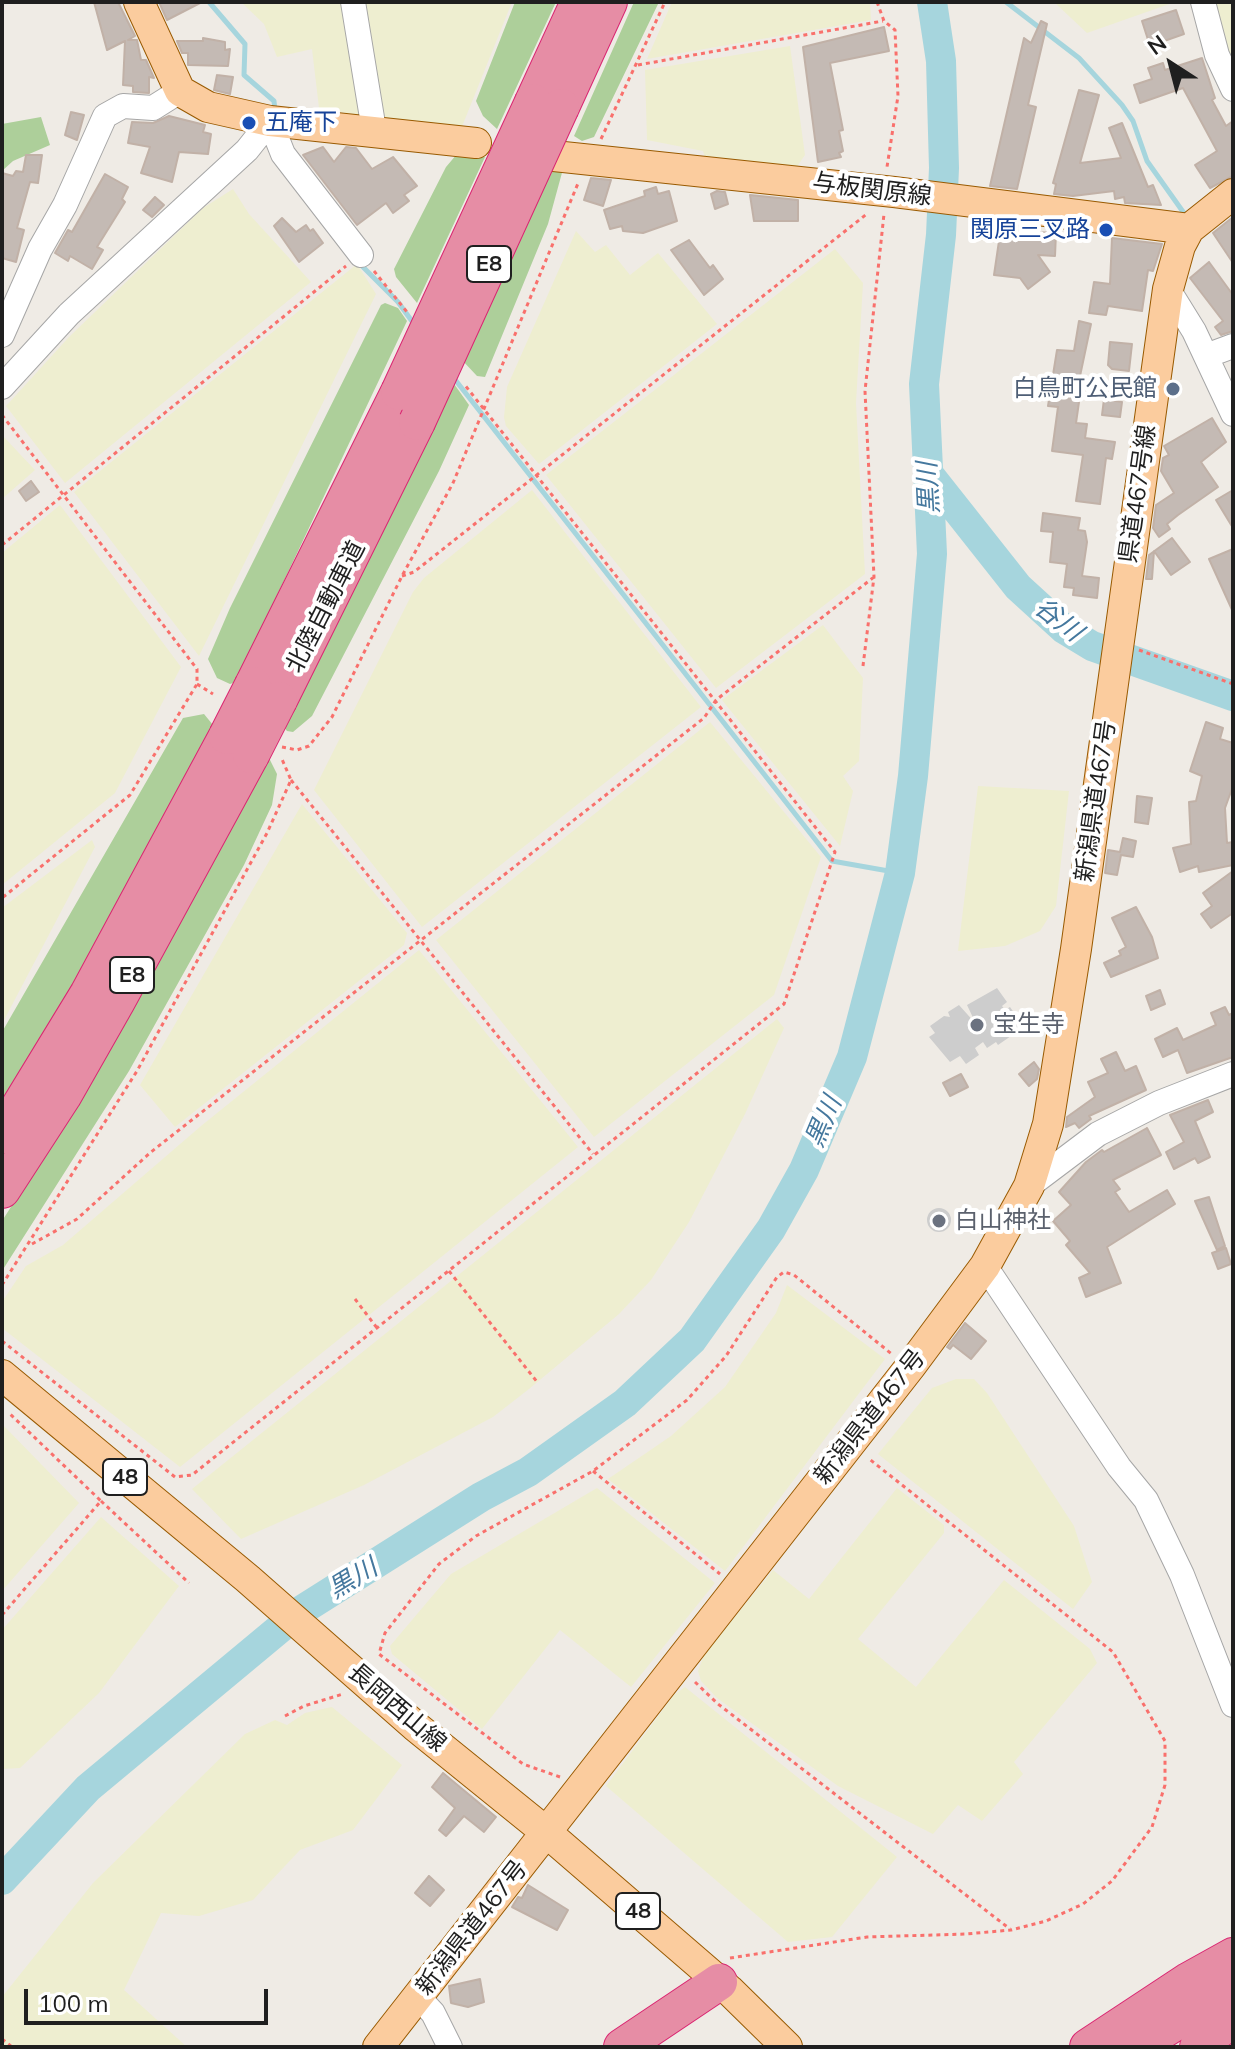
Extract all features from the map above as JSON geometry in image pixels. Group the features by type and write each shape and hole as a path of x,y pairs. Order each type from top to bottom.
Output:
{"highway":[{"name":"北陸自動車道","path":"547,104 579,2"},
{"name":"北陸自動車道","path":"2,1190 109,1015 266,693 300,597 408,407 547,104 609,2"},
{"name":"北陸自動車道","path":"2,1135 239,746"},
{"path":"1070,2047 1129,2010 1233,1956"},
{"path":"1088,2047 1188,1981"},
{"path":"622,2047 720,1982"},
{"path":"1136,2047 1233,1986"},
{"path":"1198,2047 1233,2018"}],"main road":[{"path":"139,2 180,91 208,107 270,121 476,143"},
{"name":"与板関原線","path":"554,156 1189,229"},
{"path":"1189,229 1233,194"},
{"name":"県道467号線","path":"1114,675 1168,289 1189,229"},
{"name":"新潟県道467号","path":"378,2047 910,1367 985,1266 1029,1186 1048,1124 1114,675"},
{"name":"長岡西山線","path":"2,1375 248,1579 415,1726 546,1832 720,1982 787,2047"},
{"name":"48","path":"720,1982 777,2047"}],"street":[{"path":"353,2 374,130"},
{"path":"1203,2 1217,55 1233,89"},
{"path":"2,335 33,263 65,205 105,116 123,106 153,108 180,91"},
{"path":"270,121 283,154 361,255"},
{"path":"2,387 69,314 247,150 270,121"},
{"path":"1168,289 1206,356 1233,414"},
{"path":"1206,356 1233,346"},
{"path":"1029,1186 1098,1134 1159,1103 1233,1074"},
{"path":"985,1266 1119,1467 1146,1500 1182,1575 1233,1705"},
{"path":"418,1997 433,2013 450,2047"}],"path":[{"path":"594,1154 291,780 277,746 297,750 319,736 370,645 402,576 453,483 588,158 606,132 665,2"},
{"path":"863,666 874,577 865,391 898,96 895,30 884,21 877,2"},
{"path":"638,65 884,21"},
{"path":"402,576 414,572 537,476 886,195"},
{"path":"2,545 361,255 408,314"},
{"path":"2,1341 175,1477 182,1479 784,1004 835,852 456,373"},
{"path":"2,415 197,669 197,684 130,795 2,898"},
{"path":"30,1245 77,1219 151,1152 704,718 716,700 874,577"},
{"path":"1118,643 1233,684"},
{"path":"197,684 213,694"},
{"path":"2,1285 30,1245 184,988 291,780"},
{"path":"449,1271 538,1383"},
{"path":"587,1782 542,1773 523,1764 378,1657 385,1633 439,1564 476,1536 593,1471 666,1419 707,1380 742,1334 777,1277 784,1272 794,1275 910,1367"},
{"path":"355,1299 377,1328"},
{"path":"2,1407 189,1583"},
{"path":"720,1982 731,1957 867,1937 1011,1930 1046,1921 1083,1904 1112,1881 1152,1827 1165,1785 1165,1741 1113,1652 849,1444"},
{"path":"593,1471 737,1588"},
{"path":"2,1615 101,1501"},
{"path":"677,1666 730,1714 1011,1930"},
{"path":"285,1716 304,1706 347,1693"},
{"path":"2,2039 12,2047"}],"shaded area":[{"name":"宝生寺","path":"997,988 1007,1002 1002,1006 1005,1010 1010,1007 1024,1027 998,1045 996,1042 987,1048 983,1042 975,1048 979,1055 966,1064 960,1056 950,1062 929,1037 935,1033 930,1026 944,1016 950,1017 948,1012 959,1005 976,1024 967,1005"},
{"name":"白山神社","path":"939,1208 950,1215 951,1220 944,1231 939,1232 928,1225 927,1220 934,1209"}],"green space":[{"path":"241,2 512,2 459,134 319,108 312,49 277,57 264,24"},
{"path":"515,2 556,2 497,129 483,116 476,101"},
{"path":"634,2 659,2 594,137 582,141 574,136"},
{"path":"672,2 870,2 871,20 647,59"},
{"path":"1054,2 1175,2 1087,33"},
{"path":"1208,2 1233,2 1233,68"},
{"path":"790,46 805,155 796,168 706,160 703,151 647,140 645,70"},
{"path":"41,117 50,145 13,161 2,171 2,124"},
{"path":"469,151 485,157 417,303 396,277 394,269 446,167 457,154"},
{"path":"552,165 563,169 548,224 485,377 477,376 461,359"},
{"path":"233,189 249,214 311,282 65,483 6,406 69,337 203,208"},
{"path":"576,231 595,252 606,245 630,275 658,253 717,324 539,464 506,426 507,387"},
{"path":"835,249 863,283 856,403 865,574 716,688 546,475"},
{"path":"357,264 376,294 199,656 74,492"},
{"path":"385,303 398,308 407,321 236,682 230,684 217,678 208,659 230,608 381,305"},
{"path":"452,381 469,405 439,471 312,716 293,732 287,731 281,724"},
{"path":"2,435 35,470 2,499"},
{"path":"532,490 701,707 422,927 314,790 413,592 424,578"},
{"path":"60,505 181,667 115,793 2,885 2,553"},
{"path":"823,625 863,678 859,761 843,776 853,791 840,846 722,700"},
{"path":"204,714 213,725 113,918 2,1100 2,1032 183,718"},
{"path":"710,722 821,857 774,995 594,1137 436,940"},
{"path":"266,752 277,774 272,805 244,865 129,1071 2,1271 2,1221 105,1059 236,818"},
{"path":"978,786 1069,791 1056,906 1040,931 1005,946 958,951"},
{"path":"302,804 407,933 404,945 175,1127 140,1085"},
{"path":"92,840 95,847 2,1024 2,908"},
{"path":"419,950 578,1147 180,1467 2,1328 2,1302 26,1266 63,1245 201,1126"},
{"path":"777,1019 784,1028 745,1114 689,1222 651,1280 619,1314 529,1389 493,1417 364,1485 241,1539 192,1489"},
{"path":"787,1285 885,1359 725,1571 608,1479 671,1436 725,1387 776,1313"},
{"path":"956,1379 974,1379 987,1393 1074,1526 1092,1582 1073,1609 878,1454 932,1388"},
{"path":"2,1424 79,1503 2,1591"},
{"path":"597,1488 715,1583 631,1687 560,1630 482,1729 392,1654 390,1646 451,1574"},
{"path":"897,1488 944,1525 944,1533 858,1639 916,1687 1004,1580 1090,1649 1097,1663 1014,1762 1023,1774 982,1821 958,1805 933,1834 838,1786 717,1698 701,1681 698,1671 704,1655 773,1570 809,1599"},
{"path":"101,1517 179,1586 99,1693 20,1768 2,1769 2,1630"},
{"path":"685,1687 897,1857 832,1937 788,1942 606,1786 674,1695"},
{"path":"332,1707 402,1765 353,1830 300,1850 253,1900 199,1916 161,1913 124,1990 187,2047 2,2047 2,1997 93,1883 245,1734 275,1720 287,1725 305,1713"}],"building":[{"path":"94,2 118,2 135,36 128,40 137,40 141,60 146,60 154,78 149,77 149,93 133,92 133,86 123,85 125,41 107,50"},
{"path":"159,2 202,2 167,20"},
{"path":"1176,10 1184,34 1150,46 1142,21"},
{"path":"1041,21 1047,24 1028,105 1036,107 1017,189 990,186 1024,38 1031,43"},
{"path":"884,27 889,51 830,63 843,130 839,131 843,151 839,153 841,157 818,162 803,47"},
{"path":"203,38 225,42 225,50 230,49 228,66 188,65 188,53 182,53 177,41 203,41"},
{"path":"1202,58 1215,98 1212,100 1226,126 1233,121 1233,176 1210,188 1195,165 1217,151 1183,88 1140,103 1134,85 1152,79 1148,68 1163,63 1165,70"},
{"path":"217,75 233,77 230,94 214,90"},
{"path":"1079,90 1099,95 1080,163 1121,158 1109,128 1122,123 1148,187 1153,185 1161,205 1125,203 1124,197 1115,199 1114,191 1073,196 1054,194 1056,184 1053,183"},
{"path":"71,112 84,115 77,140 65,135"},
{"path":"169,116 205,125 203,132 211,134 208,154 179,152 172,182 141,173 150,147 128,143 132,122 153,123"},
{"path":"323,147 334,162 346,147 356,148 372,169 393,157 417,186 404,195 409,201 393,213 386,203 357,225 303,155"},
{"path":"26,155 42,155 38,183 30,182 17,228 24,230 16,262 2,258 2,173 13,176 16,171 23,172"},
{"path":"105,174 128,187 122,199 125,202 97,247 103,250 92,269 70,256 68,261 55,253 68,230 72,232"},
{"path":"591,178 611,180 603,206 584,200"},
{"path":"656,187 658,194 669,191 677,221 643,233 623,231 622,226 610,229 604,210 645,196 644,191"},
{"path":"725,192 728,204 715,209 711,194"},
{"path":"750,195 798,200 798,221 754,221"},
{"path":"155,197 164,205 152,217 143,210"},
{"path":"1233,217 1233,263 1213,233"},
{"path":"282,218 296,232 306,225 310,231 313,229 323,243 299,262 274,226"},
{"path":"983,221 1033,228 1034,232 1056,233 1055,256 1038,255 1050,272 1028,289 1020,278 994,275 999,241 981,239"},
{"path":"1112,238 1162,244 1153,271 1148,270 1142,311 1108,306 1106,315 1089,313 1094,282 1110,284"},
{"path":"689,240 710,268 713,265 723,279 704,295 671,250"},
{"path":"1209,262 1233,295 1233,331 1221,335 1215,327 1223,321 1190,278"},
{"path":"1079,321 1091,324 1076,395 1080,395 1076,423 1087,424 1085,438 1115,442 1112,459 1106,458 1100,504 1076,501 1083,455 1052,451 1058,407 1048,406 1057,350 1074,351"},
{"path":"1110,342 1132,344 1129,371 1112,369 1108,365"},
{"path":"1104,399 1122,402 1120,417 1102,415"},
{"path":"1212,418 1226,442 1201,462 1218,487 1167,524 1170,529 1159,537 1153,528 1156,505 1174,493 1161,471 1163,458 1169,455 1164,446"},
{"path":"31,481 39,492 26,501 19,491"},
{"path":"1233,490 1233,528 1216,500"},
{"path":"1043,513 1080,518 1078,530 1085,531 1087,542 1082,576 1099,578 1097,598 1073,595 1074,588 1064,587 1067,564 1050,562 1053,532 1041,531"},
{"path":"1172,538 1190,562 1171,575 1154,551"},
{"path":"1233,549 1233,612 1209,559"},
{"path":"1154,551 1152,579 1146,579 1149,555"},
{"path":"1206,722 1223,728 1220,739 1233,743 1233,786 1225,808 1227,843 1233,842 1233,865 1199,872 1198,866 1180,872 1173,848 1191,844 1189,802 1196,801 1202,776 1190,771"},
{"path":"1137,796 1152,798 1148,824 1135,822"},
{"path":"1123,838 1136,841 1133,857 1121,855 1117,875 1105,873 1108,850 1120,852"},
{"path":"1233,871 1233,913 1211,928 1201,914 1212,906 1203,893"},
{"path":"1136,907 1152,937 1158,958 1111,977 1104,963 1121,955 1119,951 1126,947 1112,918"},
{"path":"1160,990 1165,1004 1151,1010 1146,996"},
{"path":"1225,1007 1229,1015 1233,1013 1233,1057 1187,1073 1178,1050 1163,1057 1155,1039 1177,1028 1183,1040 1216,1025 1211,1013"},
{"path":"1116,1052 1125,1071 1136,1066 1146,1090 1089,1116 1091,1119 1079,1128 1075,1123 1066,1127 1067,1117 1095,1097 1088,1082 1108,1073 1101,1059"},
{"path":"1034,1062 1039,1069 1037,1079 1029,1086 1019,1074"},
{"path":"961,1074 968,1087 950,1096 943,1083"},
{"path":"1208,1100 1213,1112 1195,1121 1210,1157 1198,1163 1195,1158 1174,1169 1166,1152 1184,1142 1170,1115"},
{"path":"1147,1128 1161,1155 1113,1180 1120,1189 1115,1192 1129,1212 1167,1190 1175,1204 1107,1247 1121,1283 1086,1297 1079,1278 1090,1273 1066,1245 1070,1241 1053,1221 1071,1205 1059,1192 1086,1162 1102,1150 1104,1152"},
{"path":"1209,1197 1225,1246 1217,1250 1195,1201"},
{"path":"1226,1248 1231,1264 1218,1269 1212,1253"},
{"path":"965,1323 986,1341 971,1359 953,1345 950,1349 947,1347"},
{"path":"443,1773 496,1817 484,1832 464,1816 446,1836 439,1830 455,1808 432,1787"},
{"path":"429,1876 444,1890 430,1906 415,1893"},
{"path":"528,1885 568,1910 557,1930 512,1907 518,1897 522,1898"},
{"path":"480,1979 484,2002 468,2007 451,2003 449,1986"}],"waterway":[{"path":"209,2 245,44 244,75 274,101 275,111"},
{"name":"黒川","path":"2,1880 88,1788 302,1610 481,1497 528,1472 625,1403 692,1340 771,1229 804,1170 852,1057 900,873 913,776 932,554 924,384 941,235 944,168 941,61 932,2"},
{"path":"1006,2 1079,58 1122,105 1133,121 1147,161 1186,216"},
{"path":"360,264 398,302 414,324"},
{"path":"453,377 832,861 900,873"},
{"name":"谷川","path":"931,477 1018,587 1064,629 1092,646 1233,696"}],"place":[{"name":"五庵下","path":"249,123"},
{"name":"関原三叉路","path":"1106,230"},
{"name":"白鳥町公民館","path":"1173,389"},
{"name":"宝生寺","path":"977,1025"},
{"name":"白山神社","path":"939,1221"}]}
